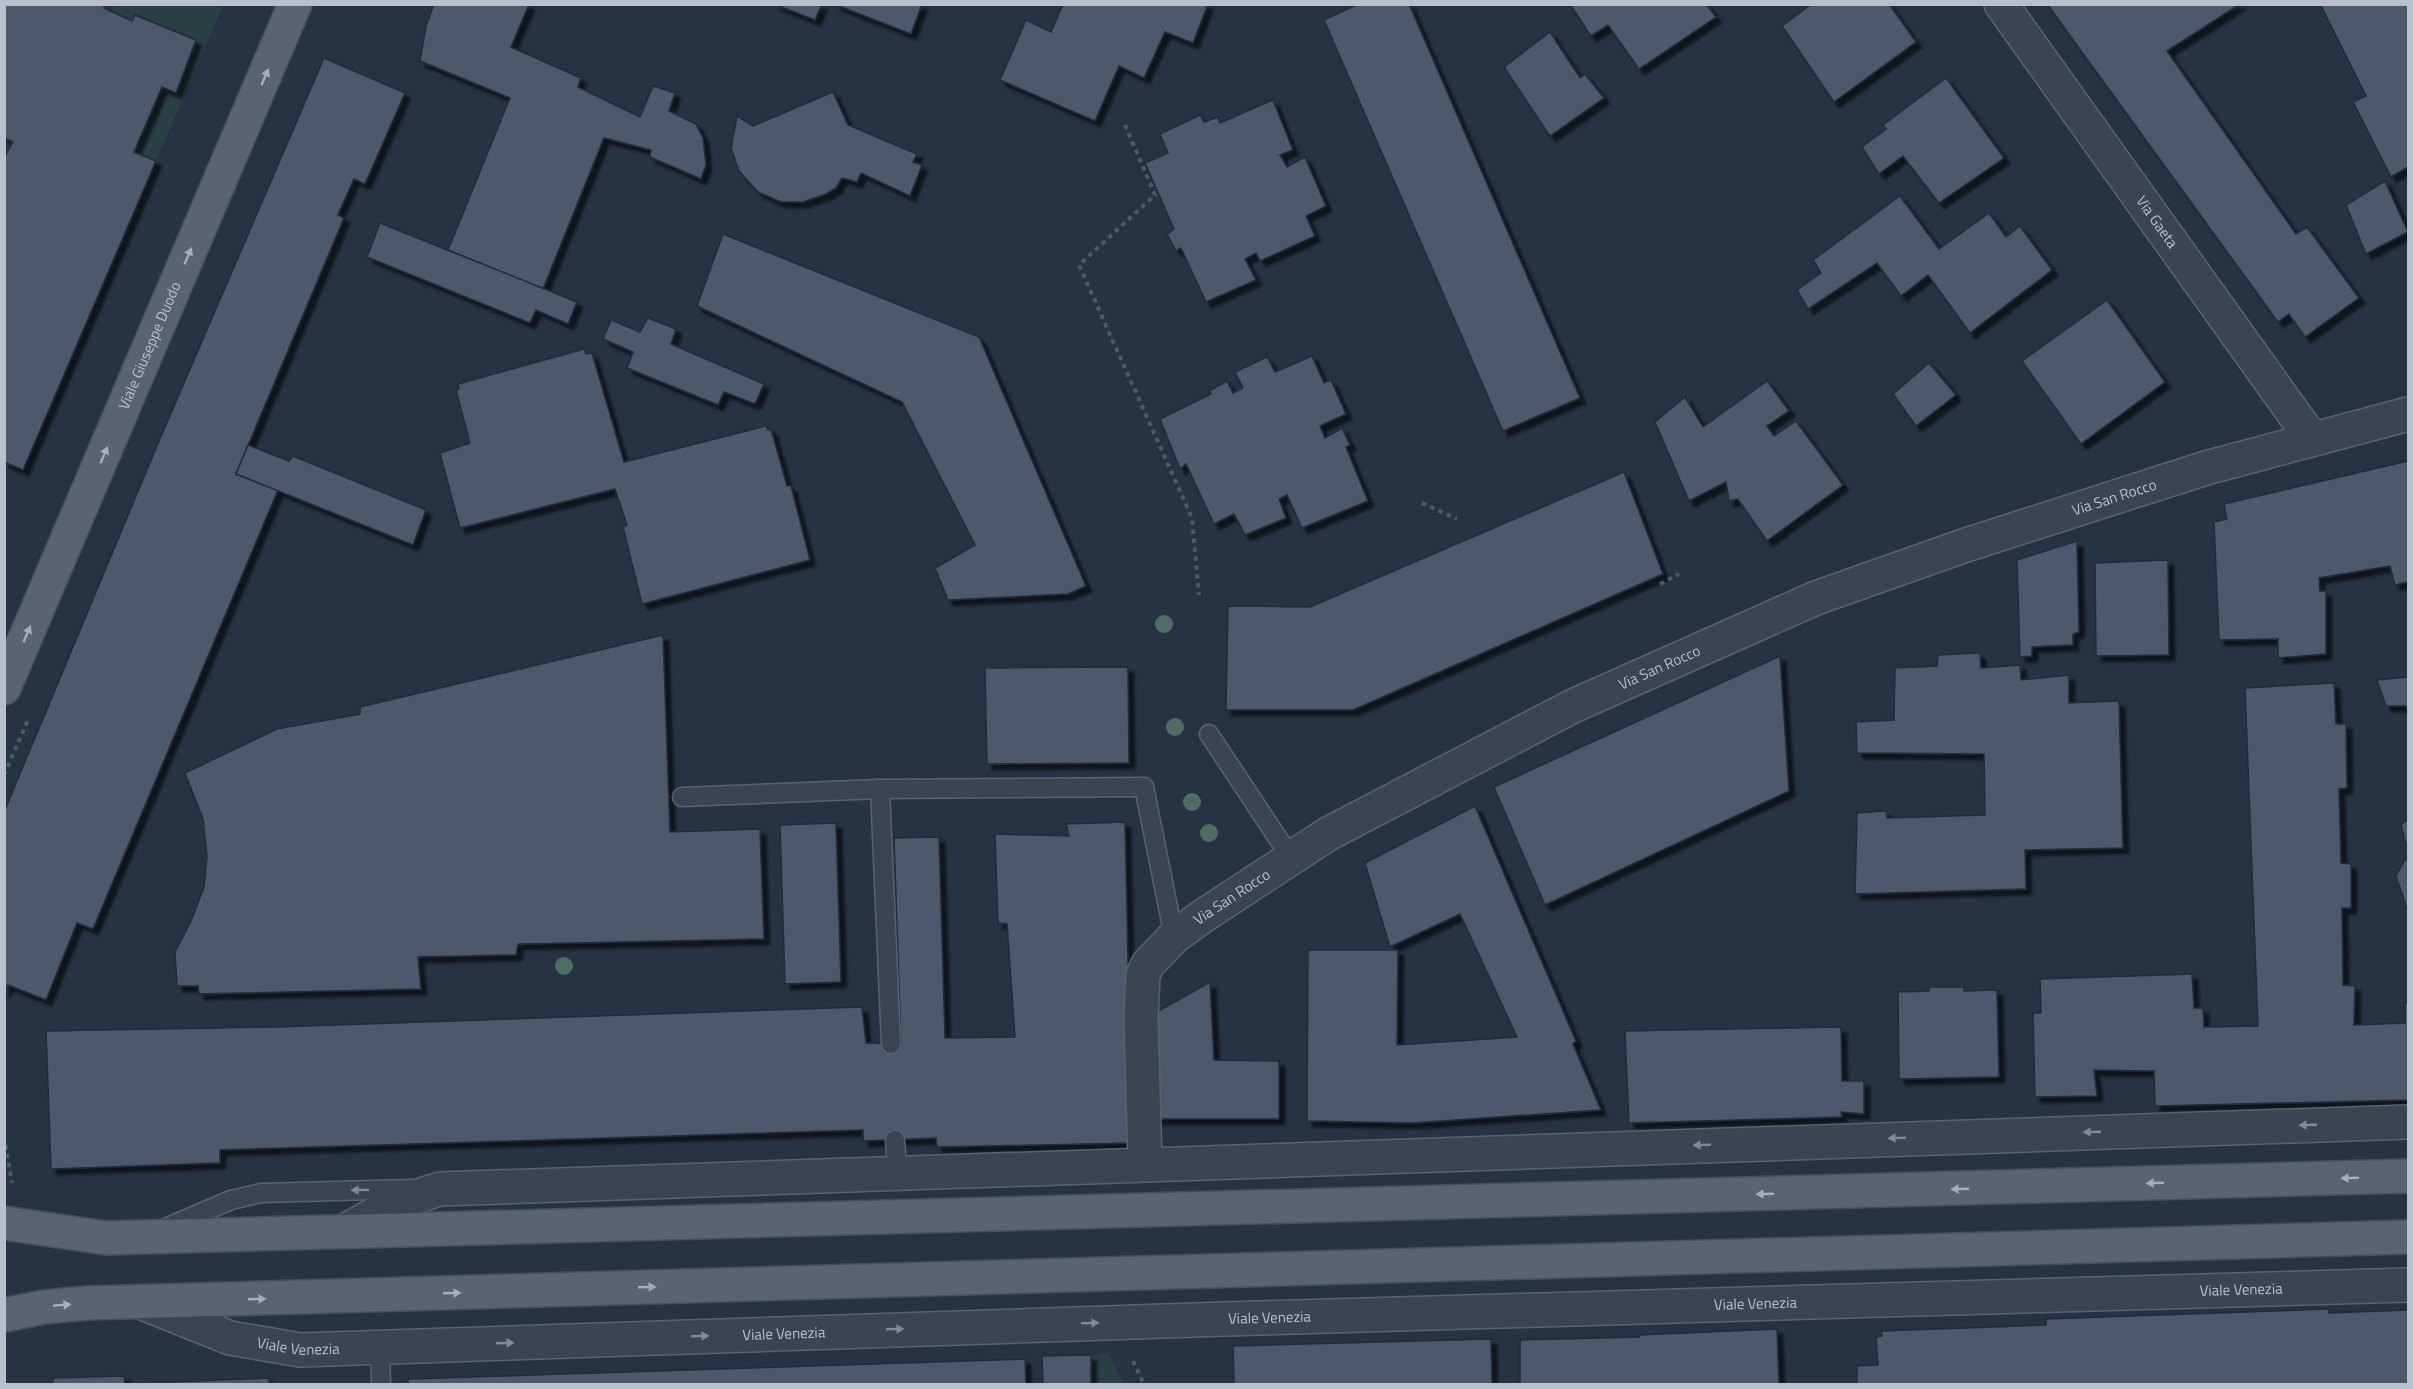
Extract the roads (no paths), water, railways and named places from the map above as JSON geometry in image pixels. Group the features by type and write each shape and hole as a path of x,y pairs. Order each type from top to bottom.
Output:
{"main road":[{"name":"Viale Giuseppe Duodo","path":"4,688 295,4"},
{"path":"8,1208 106,1238 2409,1176"},
{"name":"Viale Venezia","path":"4,1315 44,1307 140,1302 2409,1237"}],"street":[{"name":"Via Gaeta","path":"2001,4 2312,439"},
{"name":"Via San Rocco","path":"1145,1163 1140,1017 1143,975 1148,964 1174,937 1291,858 1339,829 1573,706 1816,598 1966,545 2206,468 2409,414"},
{"path":"345,1231 386,1207 440,1189 1145,1163 2409,1122"},
{"name":"Viale Venezia","path":"140,1302 230,1338 300,1350 2409,1285"}],"lane":[{"path":"1209,734 1291,858"},
{"path":"682,797 880,789 1144,787 1174,937"},
{"path":"880,789 891,1044"},
{"path":"896,1140 897,1172"},
{"path":"145,1237 231,1200 261,1193 440,1189"},
{"path":"380,1347 381,1384"}]}
